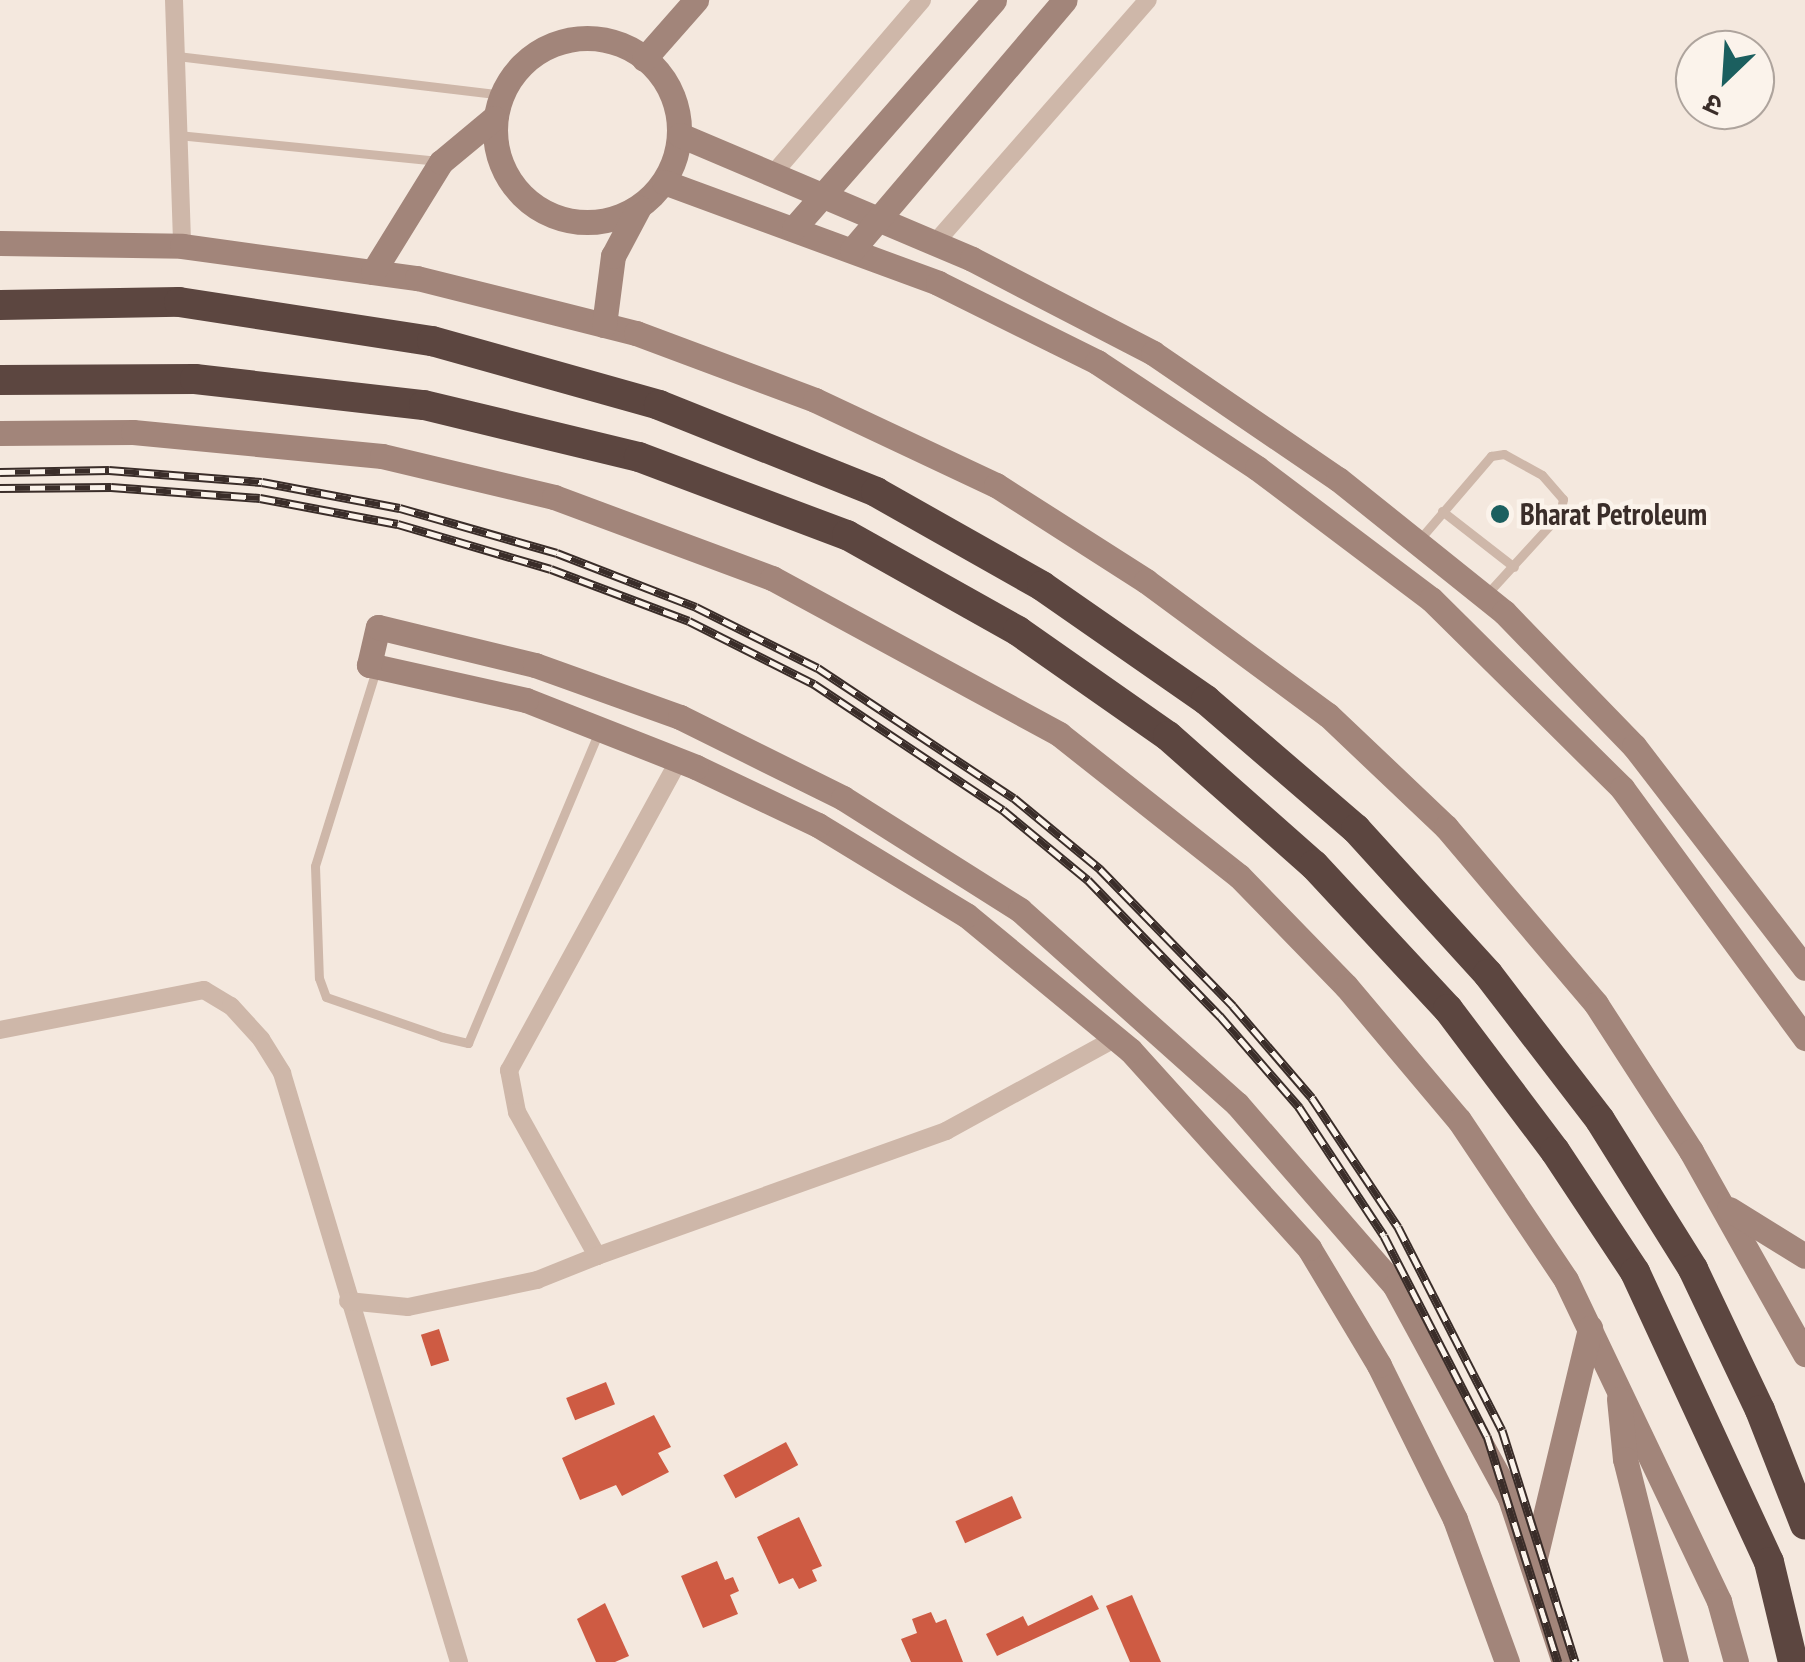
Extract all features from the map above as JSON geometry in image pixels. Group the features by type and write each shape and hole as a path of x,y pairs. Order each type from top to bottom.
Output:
{"highway":[{"path":"0,305 179,302 432,342 660,405 876,492 1042,586 1206,700 1356,828 1488,974 1600,1120 1693,1269 1760,1410 1805,1525"},
{"path":"0,380 195,380 424,405 639,457 846,535 1018,631 1168,736 1314,866 1381,937 1448,1009 1556,1151 1635,1272 1769,1562 1793,1662"}],"street":[{"path":"174,0 182,246"},
{"path":"644,60 696,0"},
{"path":"773,174 922,0"},
{"path":"794,228 994,0"},
{"path":"852,250 1065,0"},
{"path":"935,243 1148,0"},
{"path":"374,272 442,162 498,106 528,58 559,42 594,38 644,60 674,100 680,134 664,182 639,207 613,256 604,325"},
{"path":"498,106 496,154 512,186 538,210 571,222 606,221 639,207"},
{"path":"680,134 935,243 1153,353 1338,479 1484,596 1634,746 1805,968"},
{"path":"664,182 938,283 1097,362 1257,468 1431,599 1622,788 1805,1038"},
{"path":"0,243 182,246 374,272 604,325 816,400 996,486 1146,582 1328,715 1446,827 1596,1004 1722,1205 1804,1352"},
{"path":"0,433 133,432 382,456 554,497 772,578 924,656 1059,734 1240,876 1346,986 1458,1120 1566,1280 1720,1601 1736,1662"},
{"path":"1507,1662 1455,1519 1379,1365 1309,1248 1221,1145 1116,1038 966,915 818,825 678,760 526,700 369,665 378,627 535,665 680,717 843,798 1020,910 1237,1104 1395,1286 1510,1498 1564,1662"},
{"path":"1515,683 1544,654"},
{"path":"597,1256 517,1112 509,1070 678,760"},
{"path":"0,1030 204,990 231,1006 282,1074 459,1662"},
{"path":"348,1301 408,1308 537,1280 946,1132 1116,1038"},
{"path":"1722,1205 1805,1256"},
{"path":"1533,1567 1590,1328"},
{"path":"1617,1382 1625,1459 1676,1662"}],"lane":[{"path":"176,56 498,106"},
{"path":"178,135 442,162"},
{"path":"1417,542 1491,456 1504,454 1542,476 1563,500 1560,514 1484,596"},
{"path":"1442,512 1514,567"},
{"path":"377,667 315,866 319,978 326,997 442,1037 468,1043 600,730"}],"building":[{"path":"439,1329 449,1360 431,1366 421,1335"},
{"path":"606,1382 615,1404 575,1420 566,1398"},
{"path":"654,1415 671,1447 658,1453 669,1472 622,1496 616,1485 580,1500 562,1458"},
{"path":"786,1442 798,1465 736,1498 723,1475"},
{"path":"1012,1496 1022,1518 965,1543 955,1521"},
{"path":"799,1517 822,1566 812,1570 817,1581 799,1589 793,1578 779,1584 757,1537"},
{"path":"717,1561 725,1580 733,1577 739,1591 730,1595 738,1614 703,1628 681,1576"},
{"path":"1092,1595 1099,1609 997,1656 986,1634 1023,1616 1028,1626"},
{"path":"1132,1595 1161,1662 1130,1662 1106,1606"},
{"path":"605,1603 629,1656 615,1662 596,1662 577,1619"},
{"path":"931,1612 936,1623 946,1619 963,1662 911,1662 901,1639 917,1633 912,1619"}],"railway":[{"path":"0,472 109,470 262,482 400,508 557,553 696,607 818,668 1014,798 1100,869 1233,1006 1312,1098 1398,1227 1502,1430 1575,1662"},
{"path":"0,488 111,487 260,498 398,524 551,569 689,621 814,684 1003,810 1088,880 1220,1016 1299,1107 1384,1236 1487,1436 1558,1662"}],"place":[{"name":"Bharat Petroleum","path":"1500,514"}]}
